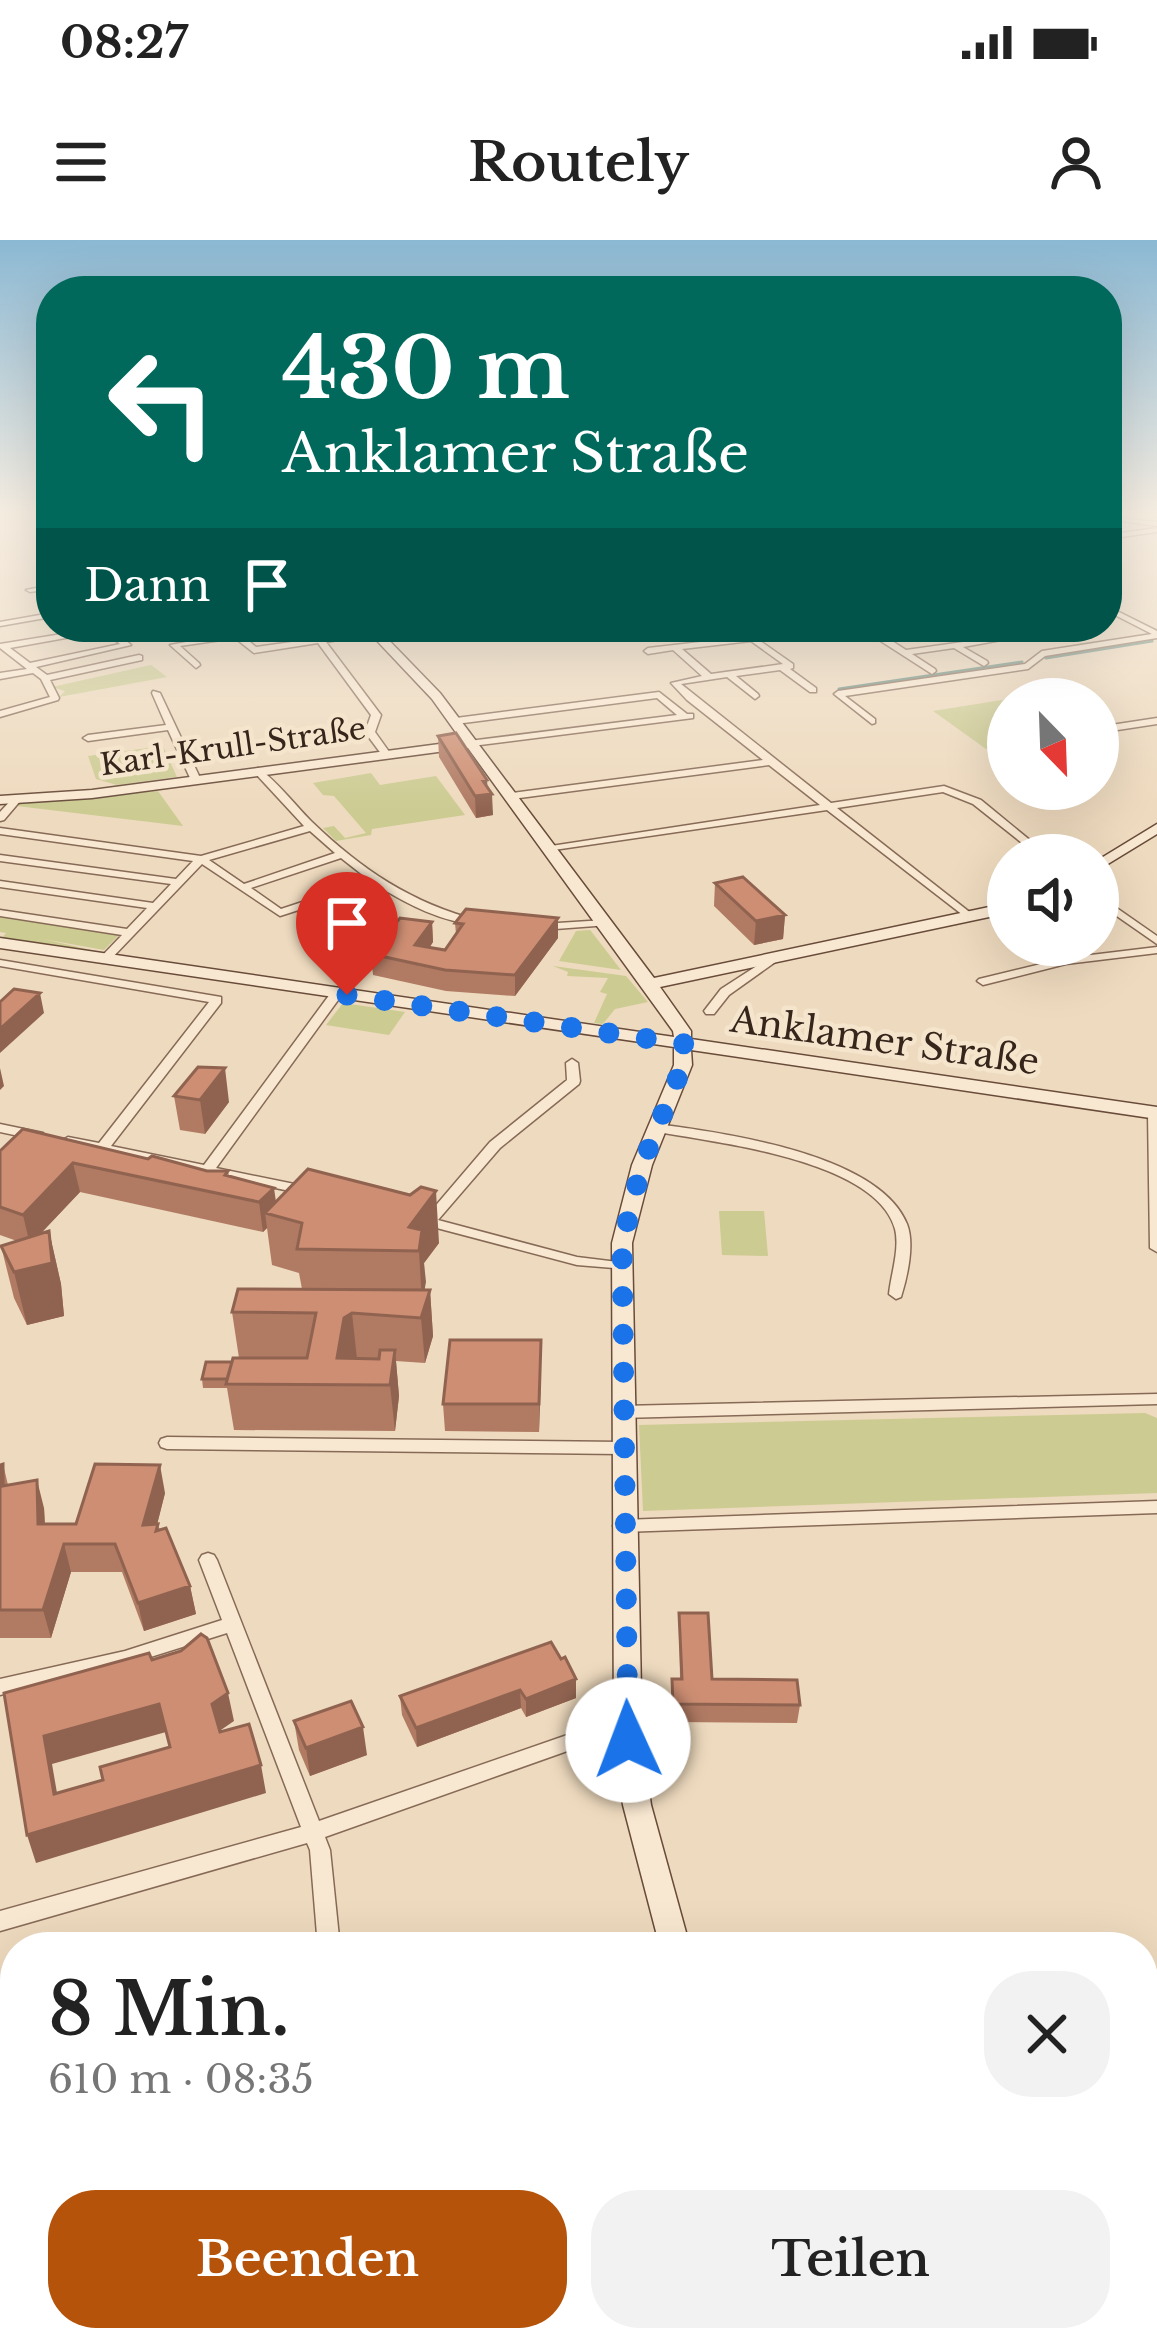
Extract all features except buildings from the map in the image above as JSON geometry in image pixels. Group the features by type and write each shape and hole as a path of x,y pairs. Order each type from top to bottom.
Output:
{"main road":[{"path":"385,642 456,721 650,983 685,1044 683,1065 630,1208 621,1266 629,1733 637,1805 671,1932"},
{"name":"Karl-Krull-Straße","path":"8,800 472,743"},
{"path":"1119,852 1157,828"},
{"path":"650,983 987,912"},
{"name":"Anklamer Straße","path":"0,944 1156,1113"}],"street":[{"path":"1122,616 1157,635"},
{"path":"0,624 36,618"},
{"path":"1122,641 1157,635"},
{"path":"2,646 36,641"},
{"path":"0,676 127,645 123,642"},
{"path":"190,642 175,646 196,665"},
{"path":"245,642 254,650 308,642"},
{"path":"323,642 368,699 376,716 370,732 385,753"},
{"path":"648,651 722,642"},
{"path":"758,642 790,666 675,683 968,916"},
{"path":"887,642 932,671"},
{"path":"904,652 982,642"},
{"path":"1022,642 1042,654"},
{"path":"872,721 838,694 1028,666 1042,654 1115,642"},
{"path":"0,714 53,700 45,681 2,646"},
{"path":"956,646 984,663"},
{"path":"675,648 709,676"},
{"path":"45,681 139,658"},
{"path":"782,667 813,690"},
{"path":"729,674 755,696"},
{"path":"88,738 168,727 172,723 157,693"},
{"path":"456,721 659,695 684,716"},
{"path":"472,743 708,713"},
{"path":"1119,727 1157,721"},
{"path":"168,727 196,779"},
{"path":"512,796 770,762"},
{"path":"258,771 311,827 378,881 421,908 488,924"},
{"path":"550,849 944,789 977,802 1017,834"},
{"path":"0,818 8,800"},
{"path":"0,831 201,859 311,827"},
{"path":"70,867 96,844"},
{"path":"242,888 344,854"},
{"path":"0,858 176,882"},
{"path":"105,959 201,859"},
{"path":"201,859 280,914 378,881"},
{"path":"0,884 153,906"},
{"path":"16,916 44,890"},
{"path":"0,914 130,933"},
{"path":"1119,915 1157,946"},
{"path":"526,927 605,923"},
{"path":"983,981 1157,946"},
{"path":"710,1011 724,992 777,956"},
{"path":"0,963 217,1000 103,1148"},
{"path":"209,1168 337,994"},
{"path":"429,1222 495,1145 574,1081 572,1063"},
{"path":"1156,1113 1157,1247"},
{"path":"0,1128 318,1193"},
{"path":"657,1128 741,1140 814,1160 876,1194 894,1210 902,1230 896,1294"},
{"path":"407,1216 577,1261 621,1266"},
{"path":"621,1412 1157,1399"},
{"path":"167,1444 622,1448"},
{"path":"622,1526 1157,1507"},
{"path":"208,1560 320,1850 328,1932"},
{"path":"0,1687 125,1658 233,1624"},
{"path":"0,1922 313,1832 573,1741 629,1733"}],"shaded area":[{"path":"151,665 167,677 59,697 65,691 52,687"},
{"path":"987,702 987,749 986,749 933,711"},
{"path":"163,746 177,777 117,785 96,779 88,756"},
{"path":"371,773 380,785 436,776 465,815 372,829 371,835 336,841 323,828 334,826 345,838 366,833 334,796 323,795 313,783"},
{"path":"158,791 183,826 17,806 21,802"},
{"path":"0,916 120,934 104,950 43,939 100,952 93,953 0,940 6,933 0,932"},
{"path":"590,930 621,970 559,961 576,931"},
{"path":"553,966 626,976 648,1002 615,1009 603,1024 594,1023 607,994 600,992 608,978 567,976 568,972"},
{"path":"343,1003 405,1012 389,1035 326,1025"},
{"path":"719,1211 764,1211 768,1256 722,1255"},
{"path":"1145,1413 1157,1418 1157,1493 643,1511 639,1425"}],"waterway":[{"path":"1046,658 1152,641"},
{"path":"839,689 1022,662"}],"route":[{"path":"347,995 685,1044 683,1065 642,1165 622,1243 619,1316 628,1740"}]}
